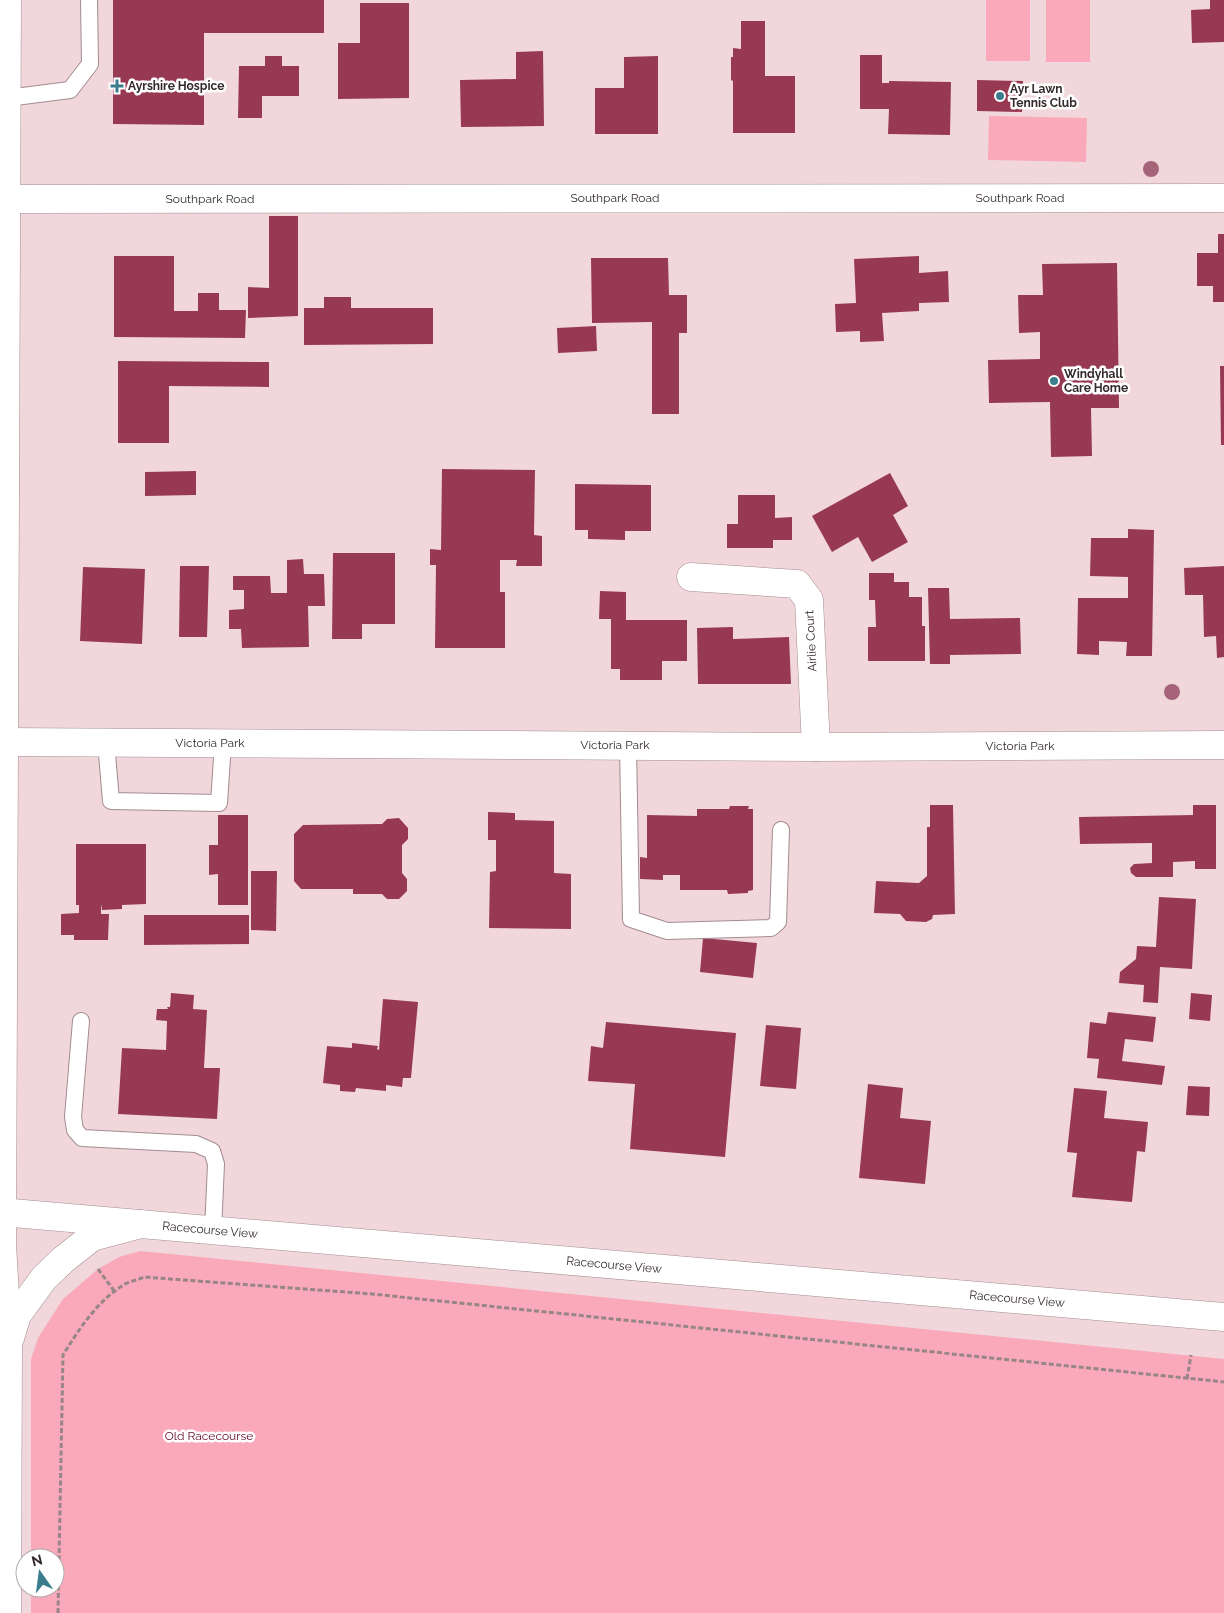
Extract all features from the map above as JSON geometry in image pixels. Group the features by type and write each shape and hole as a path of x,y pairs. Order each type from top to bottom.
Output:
{"street":[{"path":"7,0 3,412 5,742 2,1213 8,1344 4,1517 7,1613"},
{"name":"Southpark Road","path":"5,192 1224,198"},
{"name":"Airlie Court","path":"691,577 797,584 809,600 816,747"},
{"name":"Victoria Park","path":"5,742 816,747 1224,745"},
{"name":"Racecourse View","path":"2,1213 1224,1315"},
{"path":"8,1344 17,1315 44,1278 92,1237 141,1224"}],"lane":[{"path":"7,98 70,90 90,64 89,0"},
{"path":"106,742 111,801 219,802 223,743"},
{"path":"628,745 631,919 667,931 771,928 778,922 781,830"},
{"path":"81,1022 73,1117 75,1130 82,1138 196,1144 212,1150 216,1164 213,1231"}],"path":[{"path":"98,1270 115,1292"},
{"path":"58,1613 63,1355 79,1329 115,1292 126,1284 144,1277 372,1294 1224,1382"},
{"path":"1187,1379 1191,1356"}],"green space":[{"path":"986,0 1030,0 1030,61 986,61"},
{"path":"1046,0 1090,0 1090,62 1046,62"},
{"path":"989,116 1087,118 1086,162 988,160"},
{"name":"Old Racecourse","path":"140,1251 1224,1359 1224,1613 31,1613 31,1598 65,1598 65,1548 31,1548 31,1359 38,1338 63,1299 98,1269 119,1257"}],"building":[{"path":"113,0 324,0 324,33 204,33 204,125 113,124"},
{"path":"1210,0 1224,0 1224,42 1192,43 1191,10 1210,9"},
{"path":"360,3 409,3 409,98 338,99 338,43 360,43"},
{"path":"741,21 765,21 765,76 795,76 795,133 733,133 731,57 733,57 733,48 741,49"},
{"path":"543,51 544,126 461,127 460,80 516,79 516,52"},
{"path":"860,55 882,55 882,83 889,83 889,81 951,82 950,135 888,134 889,109 860,109"},
{"path":"265,56 282,56 282,66 299,66 299,96 262,96 262,118 238,118 239,66 265,66"},
{"path":"658,56 658,134 595,134 595,88 624,88 624,57"},
{"name":"Ayr Lawn Tennis Club","path":"977,80 1023,81 1022,112 977,111"},
{"path":"269,216 298,216 298,316 248,318 248,287 269,288"},
{"path":"1218,234 1224,234 1224,302 1213,302 1213,286 1197,286 1197,253 1218,253"},
{"path":"114,256 174,256 174,311 198,311 198,293 219,293 219,310 246,310 245,338 114,337"},
{"path":"919,256 919,273 948,271 949,302 919,303 919,311 882,313 884,341 860,342 860,331 836,332 835,304 856,303 854,259"},
{"path":"591,258 668,258 669,295 687,295 687,333 679,333 679,414 652,414 652,322 592,323"},
{"name":"Windyhall Care Home","path":"1117,263 1119,408 1091,408 1092,456 1051,457 1050,402 989,403 988,360 1040,359 1040,332 1019,333 1018,295 1043,295 1042,264"},
{"path":"324,297 351,297 351,308 433,308 433,344 304,345 304,308 324,308"},
{"path":"596,326 597,351 558,353 557,328"},
{"path":"118,361 269,362 269,387 169,386 169,443 118,443"},
{"path":"1220,366 1224,366 1224,445 1221,445"},
{"path":"442,469 535,470 534,535 542,536 542,566 516,566 517,560 500,560 500,592 505,592 505,648 435,648 436,565 430,565 430,549 441,550"},
{"path":"196,471 196,495 145,496 145,472"},
{"path":"890,473 908,506 893,515 908,542 872,562 858,537 832,552 812,516"},
{"path":"575,484 651,485 651,531 625,531 625,540 588,539 588,530 575,530"},
{"path":"738,495 775,495 775,518 792,517 792,540 773,540 773,548 727,548 727,524 738,524"},
{"path":"1128,529 1154,530 1152,656 1126,656 1127,642 1099,641 1099,655 1077,654 1078,598 1128,598 1128,577 1090,576 1091,538 1128,538"},
{"path":"333,553 395,553 395,624 362,624 362,639 332,639"},
{"path":"303,559 304,574 324,574 325,606 308,606 309,647 242,648 241,629 229,629 229,610 244,609 244,590 233,590 233,576 270,576 271,593 287,593 287,560"},
{"path":"180,566 209,566 207,637 179,637"},
{"path":"1224,566 1224,657 1217,658 1216,636 1204,637 1203,595 1185,595 1184,568"},
{"path":"83,567 145,569 142,644 80,641"},
{"path":"869,573 894,573 894,582 909,582 909,597 922,597 922,626 925,626 925,661 868,661 868,627 876,627 875,600 869,600"},
{"path":"928,588 949,588 950,619 1020,618 1021,654 950,655 950,664 930,664"},
{"path":"600,591 626,592 626,620 687,620 687,661 662,661 662,680 620,680 620,669 611,669 611,619 599,619"},
{"path":"733,627 733,639 789,637 791,684 698,684 697,628"},
{"path":"930,805 953,805 955,914 933,915 932,919 926,922 906,921 900,914 874,913 876,881 919,883 927,876 927,827 930,827"},
{"path":"1193,805 1216,805 1216,869 1195,869 1195,861 1173,862 1173,877 1136,877 1131,873 1130,868 1134,864 1152,863 1152,843 1080,844 1079,817 1193,815"},
{"path":"730,806 749,806 748,809 753,809 753,890 748,891 748,893 728,894 727,890 680,890 680,875 663,875 663,880 640,879 640,857 647,858 647,815 697,816 697,809 729,809"},
{"path":"488,812 515,813 515,820 554,821 554,873 571,874 571,929 489,928 490,872 496,871 496,840 488,840"},
{"path":"218,815 248,815 248,905 218,905 218,874 209,875 209,845 218,845"},
{"path":"399,818 408,828 408,839 402,845 402,873 407,879 407,891 399,899 387,899 382,894 353,894 353,889 301,889 294,881 294,834 303,825 382,824 387,819"},
{"path":"76,844 146,844 146,904 122,905 122,909 102,910 101,904 101,914 109,914 108,940 74,940 74,935 61,935 61,914 79,913 79,905 76,905"},
{"path":"251,871 277,871 276,931 251,930"},
{"path":"1159,897 1196,899 1192,969 1160,967 1158,1003 1143,1002 1144,985 1119,983 1120,972 1136,959 1137,946 1156,947"},
{"path":"144,915 249,915 249,944 144,945"},
{"path":"703,938 757,943 753,978 700,972"},
{"path":"171,993 194,995 193,1009 207,1010 204,1068 220,1068 217,1119 118,1114 122,1048 166,1050 167,1021 156,1020 157,1009 168,1009 167,1007 170,1007"},
{"path":"1191,993 1212,995 1210,1021 1189,1019"},
{"path":"383,999 418,1002 411,1078 403,1078 402,1087 386,1085 386,1091 356,1088 355,1092 340,1091 340,1085 323,1083 327,1046 352,1048 352,1043 378,1046 377,1049 379,1050"},
{"path":"1108,1012 1156,1017 1153,1042 1125,1039 1122,1061 1165,1066 1162,1085 1097,1078 1099,1059 1087,1058 1090,1022 1106,1024"},
{"path":"606,1022 736,1033 725,1157 630,1149 635,1084 588,1081 591,1046 603,1048"},
{"path":"766,1025 801,1028 796,1089 760,1086"},
{"path":"868,1084 903,1088 900,1118 931,1121 925,1184 859,1178"},
{"path":"1188,1086 1210,1087 1209,1116 1186,1115"},
{"path":"1074,1088 1107,1091 1104,1118 1148,1122 1145,1152 1137,1151 1132,1202 1072,1197 1077,1153 1067,1152"}],"place":[{"name":"Ayrshire Hospice","path":"117,86"},
{"name":"Ayr Lawn Tennis Club","path":"1000,96"},
{"name":"Windyhall Care Home","path":"1054,381"}]}
